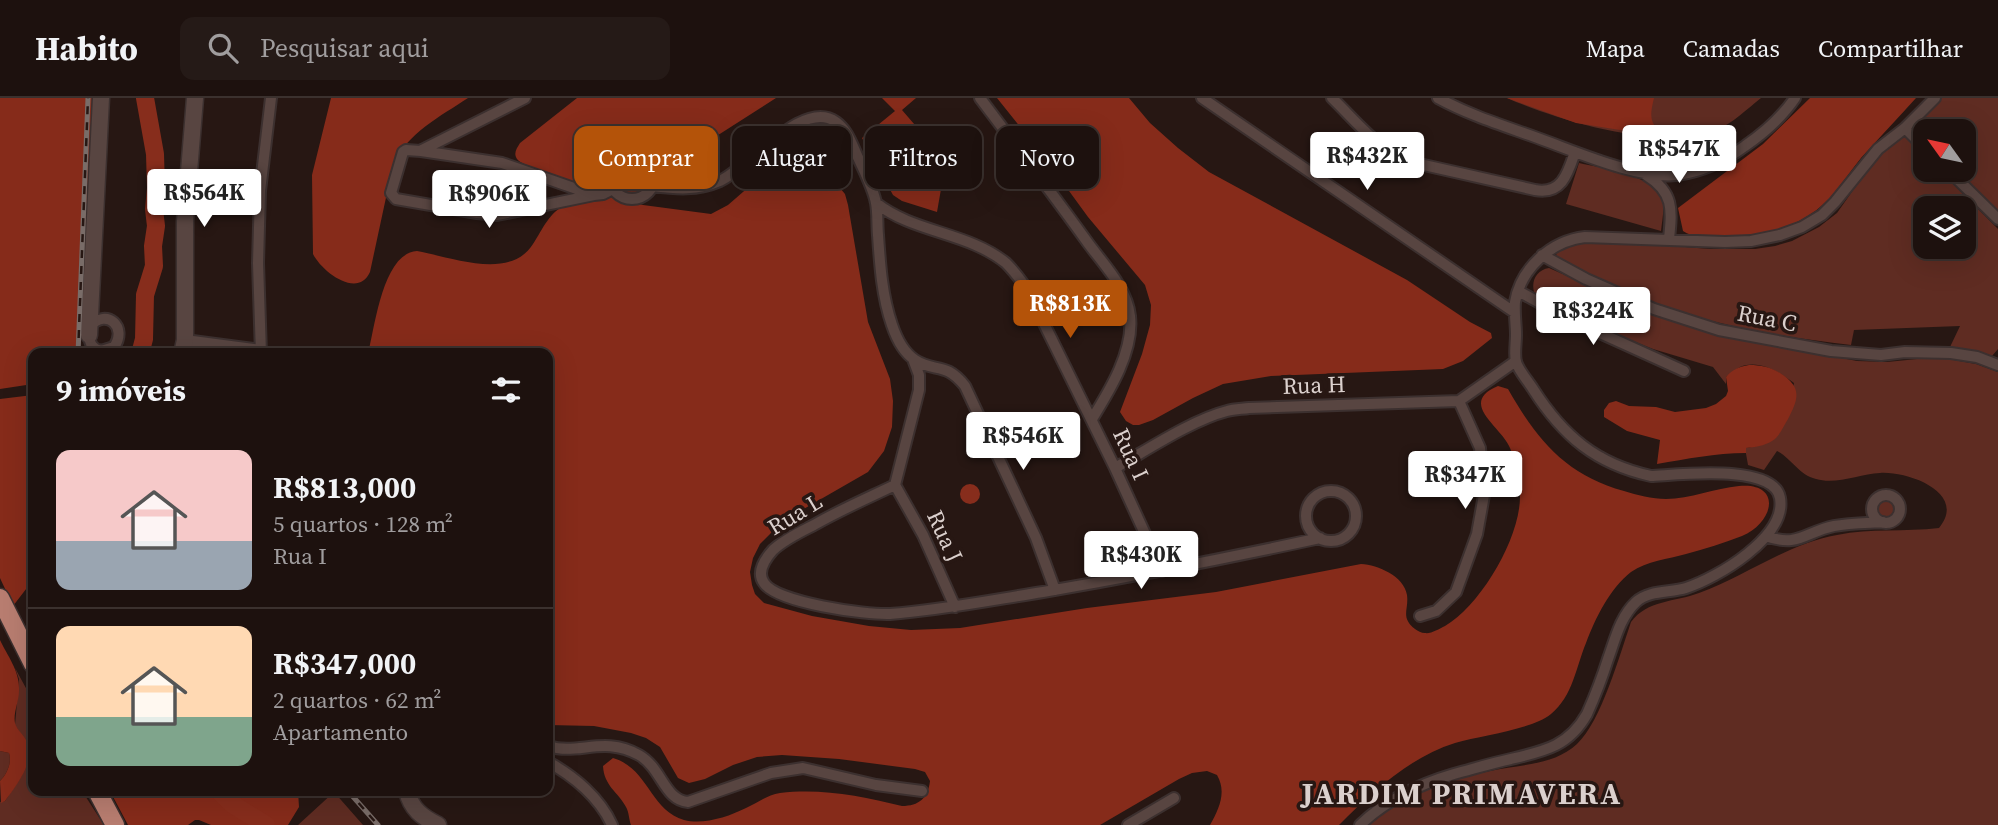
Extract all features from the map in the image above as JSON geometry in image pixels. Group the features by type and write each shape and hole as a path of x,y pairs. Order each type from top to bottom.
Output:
{"main road":[{"path":"0,598 28,654"},
{"path":"100,796 115,825"}],"street":[{"path":"89,330 101,98"},
{"path":"184,347 185,221 195,98"},
{"path":"261,348 258,263 260,203 271,98"},
{"path":"421,151 525,98"},
{"path":"980,98 1066,213 1120,288 1127,302 1131,326 1128,345 1110,388 1092,419"},
{"path":"1202,98 1514,312"},
{"path":"1332,98 1396,157 1535,190 1550,190 1561,183 1569,171 1575,152"},
{"path":"1438,98 1467,112 1575,152 1646,173 1676,175 1701,170 1737,152 1782,115 1795,98"},
{"path":"1360,825 1377,811 1420,786 1543,751 1567,739 1587,714 1621,623 1634,604 1649,595 1676,590 1705,580 1739,560 1766,536 1775,524 1780,506 1779,492 1758,478 1740,474 1651,476 1637,473 1599,456 1572,439 1547,410 1516,362 1514,312 1518,291 1529,271 1542,255 1570,239 1585,237 1751,241 1802,228 1822,215 1868,159 1935,98"},
{"path":"718,182 748,162 794,124 809,118 821,115 831,118 846,132 876,203 888,313 898,339 913,359 919,375 919,390"},
{"path":"1905,128 1913,136"},
{"path":"594,195 502,163 406,150 403,152 391,193 394,198 477,214 497,215 603,194 613,189 624,197 633,199 642,196 649,189"},
{"path":"1627,168 1652,179 1666,194 1671,209 1668,239"},
{"path":"1960,182 1998,219"},
{"name":"Rua I","path":"876,203 898,218 977,246 1004,262 1016,273 1027,289 1092,419 1162,571"},
{"path":"877,225 885,216 898,218"},
{"name":"Rua C","path":"1542,255 1586,279 1654,309 1719,330 1831,351 1881,355 1905,352 1951,353 1977,357 1998,365"},
{"path":"1518,291 1569,319 1685,371"},
{"path":"913,359 956,376 965,386 1036,538 1055,590"},
{"path":"1420,616 1436,611 1455,592 1477,534 1484,495 1483,470 1480,448 1459,401 1516,362"},
{"path":"895,485 919,390 926,375 940,368"},
{"name":"Rua H","path":"1115,468 1163,440 1227,411 1459,401"},
{"name":"Rua L","path":"895,485 835,513 783,542 763,564 763,583 770,590 782,595 846,611 887,614 955,607"},
{"name":"Rua J","path":"895,485 923,535 955,607"},
{"path":"955,607 1162,571 1320,538 1332,541 1340,539 1353,528 1355,519 1352,503 1343,494 1325,492 1310,503 1306,520 1312,533 1320,538"},
{"path":"1766,536 1781,541 1796,541 1837,526 1883,522"},
{"path":"553,747 562,749 606,744 624,748 640,755 651,764 672,797 679,802 688,803 771,773 803,768 876,785 922,791"},
{"path":"553,766 585,788 604,809 612,825"},
{"path":"409,796 416,811 438,825"},
{"path":"1128,825 1174,798"}],"shaded area":[{"path":"0,98 92,98 83,320 79,348 28,348 28,385 0,389"},
{"path":"331,98 468,98 416,134 399,154 393,165 370,272 364,280 357,283 349,283 332,275 313,254 312,175"},
{"path":"577,98 776,98 718,135 718,126 574,126 574,182 522,163 515,155 520,143"},
{"path":"882,98 916,98 902,110 916,126 877,126 895,111"},
{"path":"997,98 1129,98 1150,123 1209,172 1407,280 1491,333 1492,338 1463,361 1443,369 1271,376 1223,384 1153,420 1133,425 1126,421 1120,412 1142,354 1150,325 1151,305 1145,285 1068,189 1099,189 1099,126 1019,126"},
{"path":"1507,98 1761,98 1717,130 1694,136 1668,138 1640,136 1582,124"},
{"path":"1507,98 1654,98 1652,120 1664,137 1576,123"},
{"path":"1810,98 1916,98 1861,158 1825,203 1801,220 1774,231 1745,237 1705,238 1683,231 1678,208 1763,144"},
{"path":"1938,98 1998,98 1998,215 1964,182 1976,182 1976,119 1917,119"},
{"path":"1903,133 1913,143 1913,182 1951,182 1965,196 1913,196 1913,259 1976,259 1976,207 1998,229 1998,349 1992,356 1950,347 1960,326 1854,330 1851,345 1723,324 1630,295 1557,258 1556,253 1558,249 1584,239 1710,249 1755,249 1792,241 1819,227 1837,213 1875,159"},
{"path":"1579,163 1638,178 1657,190 1663,202 1661,231 1566,204"},
{"path":"619,189 645,189 632,194"},
{"path":"746,189 841,189 845,194 868,322 890,379 893,401 892,427 884,451 868,472 795,514 760,544 750,572 755,594 764,603 812,616 869,626 911,630 960,628 1087,608 1216,592 1361,564 1382,569 1396,577 1405,588 1406,613 1410,625 1420,632 1432,632 1459,616 1485,586 1506,549 1519,512 1518,477 1512,453 1506,440 1482,408 1481,400 1486,393 1498,386 1508,389 1530,424 1555,453 1569,465 1604,484 1639,495 1666,499 1730,487 1753,486 1768,496 1767,513 1762,522 1742,536 1644,565 1623,579 1599,614 1569,690 1551,714 1542,720 1506,732 1438,749 1407,766 1378,788 1339,825 1210,825 1222,794 1217,775 1207,771 1192,773 1179,779 1100,825 631,825 626,807 604,773 603,766 613,758 634,770 663,808 673,815 691,821 723,817 780,793 841,794 908,806 922,800 930,781 925,772 915,769 782,755 757,757 689,783 678,778 660,747 646,738 594,726 553,725 553,348 369,348 388,277 405,255 417,251 479,264 510,262 523,255 551,216 561,207 613,196 643,205 711,214 728,205"},
{"path":"890,189 941,189 937,212 902,201"},
{"path":"1549,268 1651,313 1717,334 1857,361 1887,362 1937,357 1976,364 1998,372 1998,825 1369,825 1398,804 1426,789 1472,775 1558,757 1577,744 1586,734 1602,704 1631,622 1645,609 1699,593 1819,539 1862,532 1939,528 1946,516 1946,504 1940,495 1919,480 1905,476 1880,473 1824,481 1805,474 1777,451 1764,470 1748,465 1745,448 1770,441 1783,427 1794,383 1775,371 1747,365 1726,377 1726,384 1713,367 1653,349 1608,331 1534,292 1533,283 1536,276"},
{"path":"1749,365 1773,369 1787,378 1795,388 1796,399 1792,412 1777,437 1766,444 1746,448 1746,453 1712,455 1657,464 1660,440 1627,431 1604,417 1604,410 1609,403 1616,401 1629,406 1656,407 1675,412 1706,408 1726,396 1726,377 1729,374"},
{"path":"28,396 28,586 13,606 0,578 0,399"},
{"path":"970,484 977,487 980,494 977,501 970,504 963,501 960,494 963,487"},
{"path":"1882,501 1890,501 1895,510 1893,517 1882,519 1877,514 1877,506"},
{"path":"0,640 18,677 15,723 28,746 28,761 24,773 1,803 0,781 7,772 10,761 9,753 0,751"},
{"path":"15,668 28,692 28,745 15,725 19,679"},
{"path":"0,751 9,753 10,761 7,772 0,781"},
{"path":"28,760 28,796 85,796 104,825 0,825 0,802 5,801 21,777"},
{"path":"113,796 215,796 258,825 211,825 195,820 188,825 128,825"},
{"path":"230,796 298,796 299,807 288,825 275,825"},
{"path":"330,796 338,796 363,825 298,825"}],"waterway":[{"path":"142,348 145,295 154,266 156,226 155,154 145,98"},
{"path":"224,796 266,825"}],"railway":[{"path":"78,348 88,98"},
{"path":"352,796 378,825"}],"district":[{"name":"JARDIM PRIMAVERA","path":"1462,793"}]}
